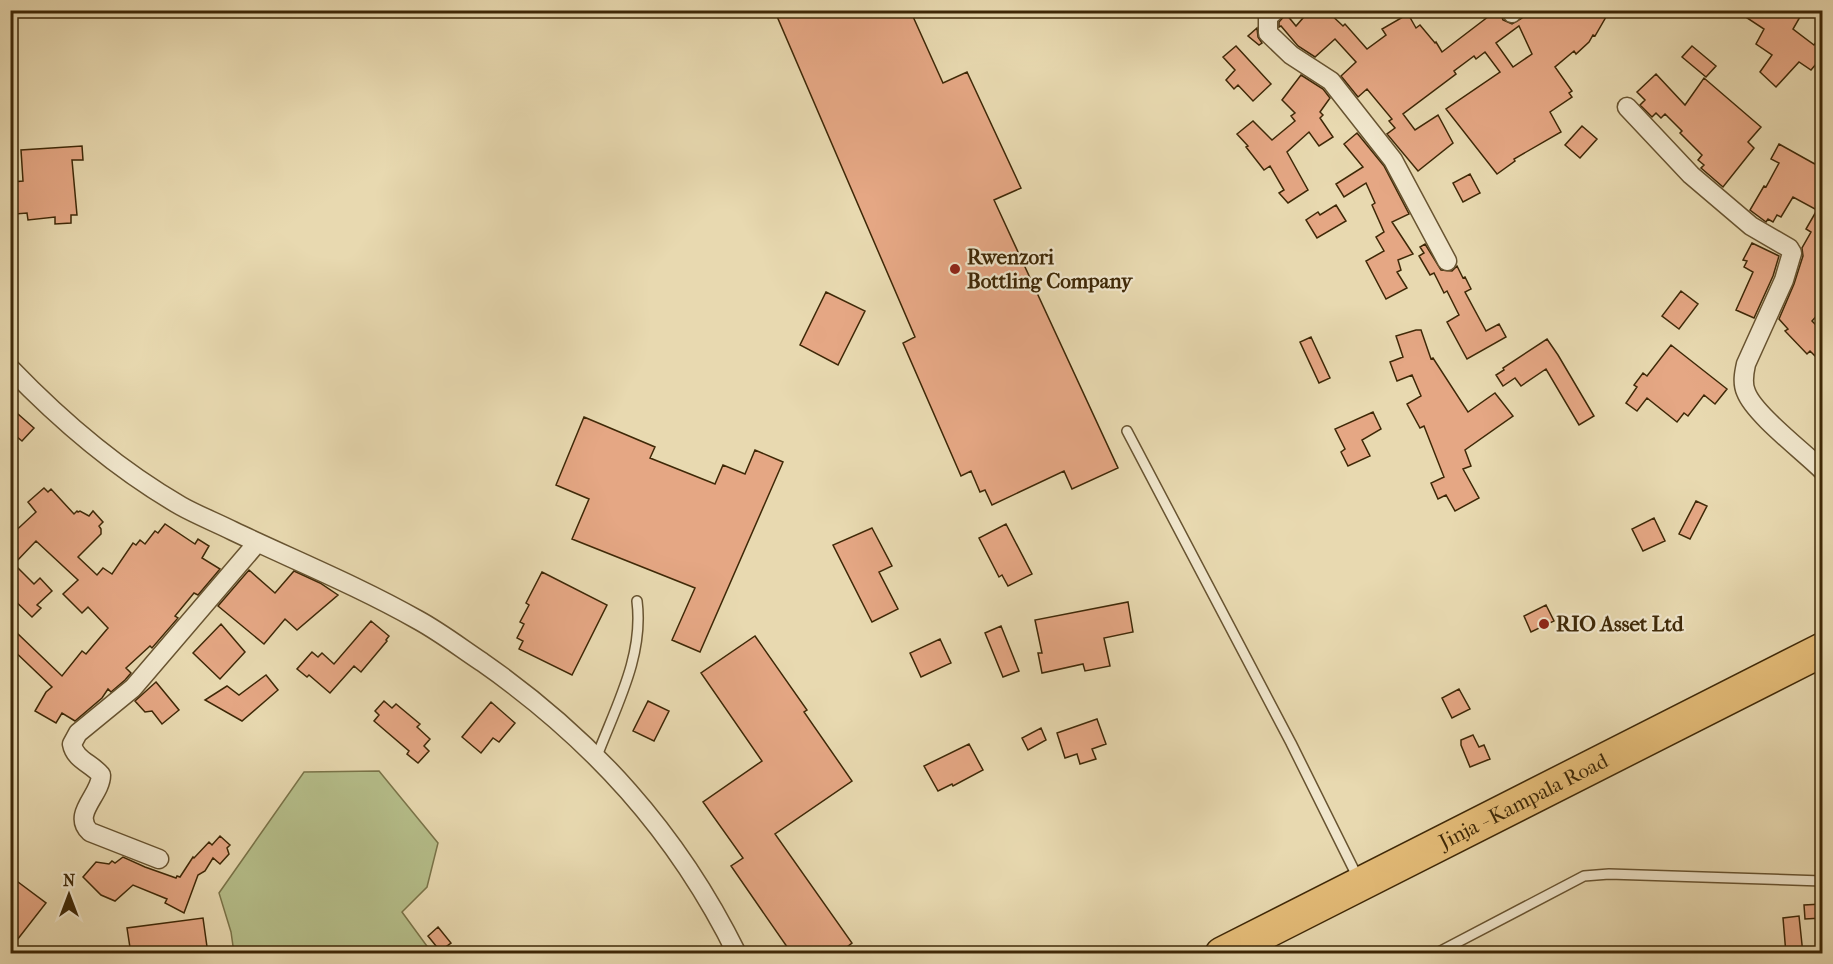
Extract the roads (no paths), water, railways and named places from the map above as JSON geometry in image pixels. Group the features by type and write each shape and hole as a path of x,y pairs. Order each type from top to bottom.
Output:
{"highway":[{"name":"Jinja - Kampala Road","path":"1222,954 1822,650"}],"street":[{"path":"1276,10 1268,17 1268,33 1291,55 1331,81 1393,160 1447,261"},
{"path":"1627,106 1691,175 1751,226 1789,248 1792,253 1784,280 1746,364 1743,378 1745,391 1757,409 1822,470"},
{"path":"10,368 80,436 125,470 182,506 381,600 420,621 524,692 597,756 660,828 710,902 737,954"},
{"path":"159,859 99,835 85,826 82,822 85,809 99,788 100,775 94,767 76,756 72,744 78,733 133,688 257,543"}],"lane":[{"path":"1127,431 1291,743 1360,883"},
{"path":"597,756 634,659 639,619 637,601"},
{"path":"1435,954 1584,876 1609,874 1822,881"}],"place":[{"name":"Rwenzori Bottling Company","path":"955,269"},
{"name":"RIO Asset Ltd","path":"1544,624"}]}
